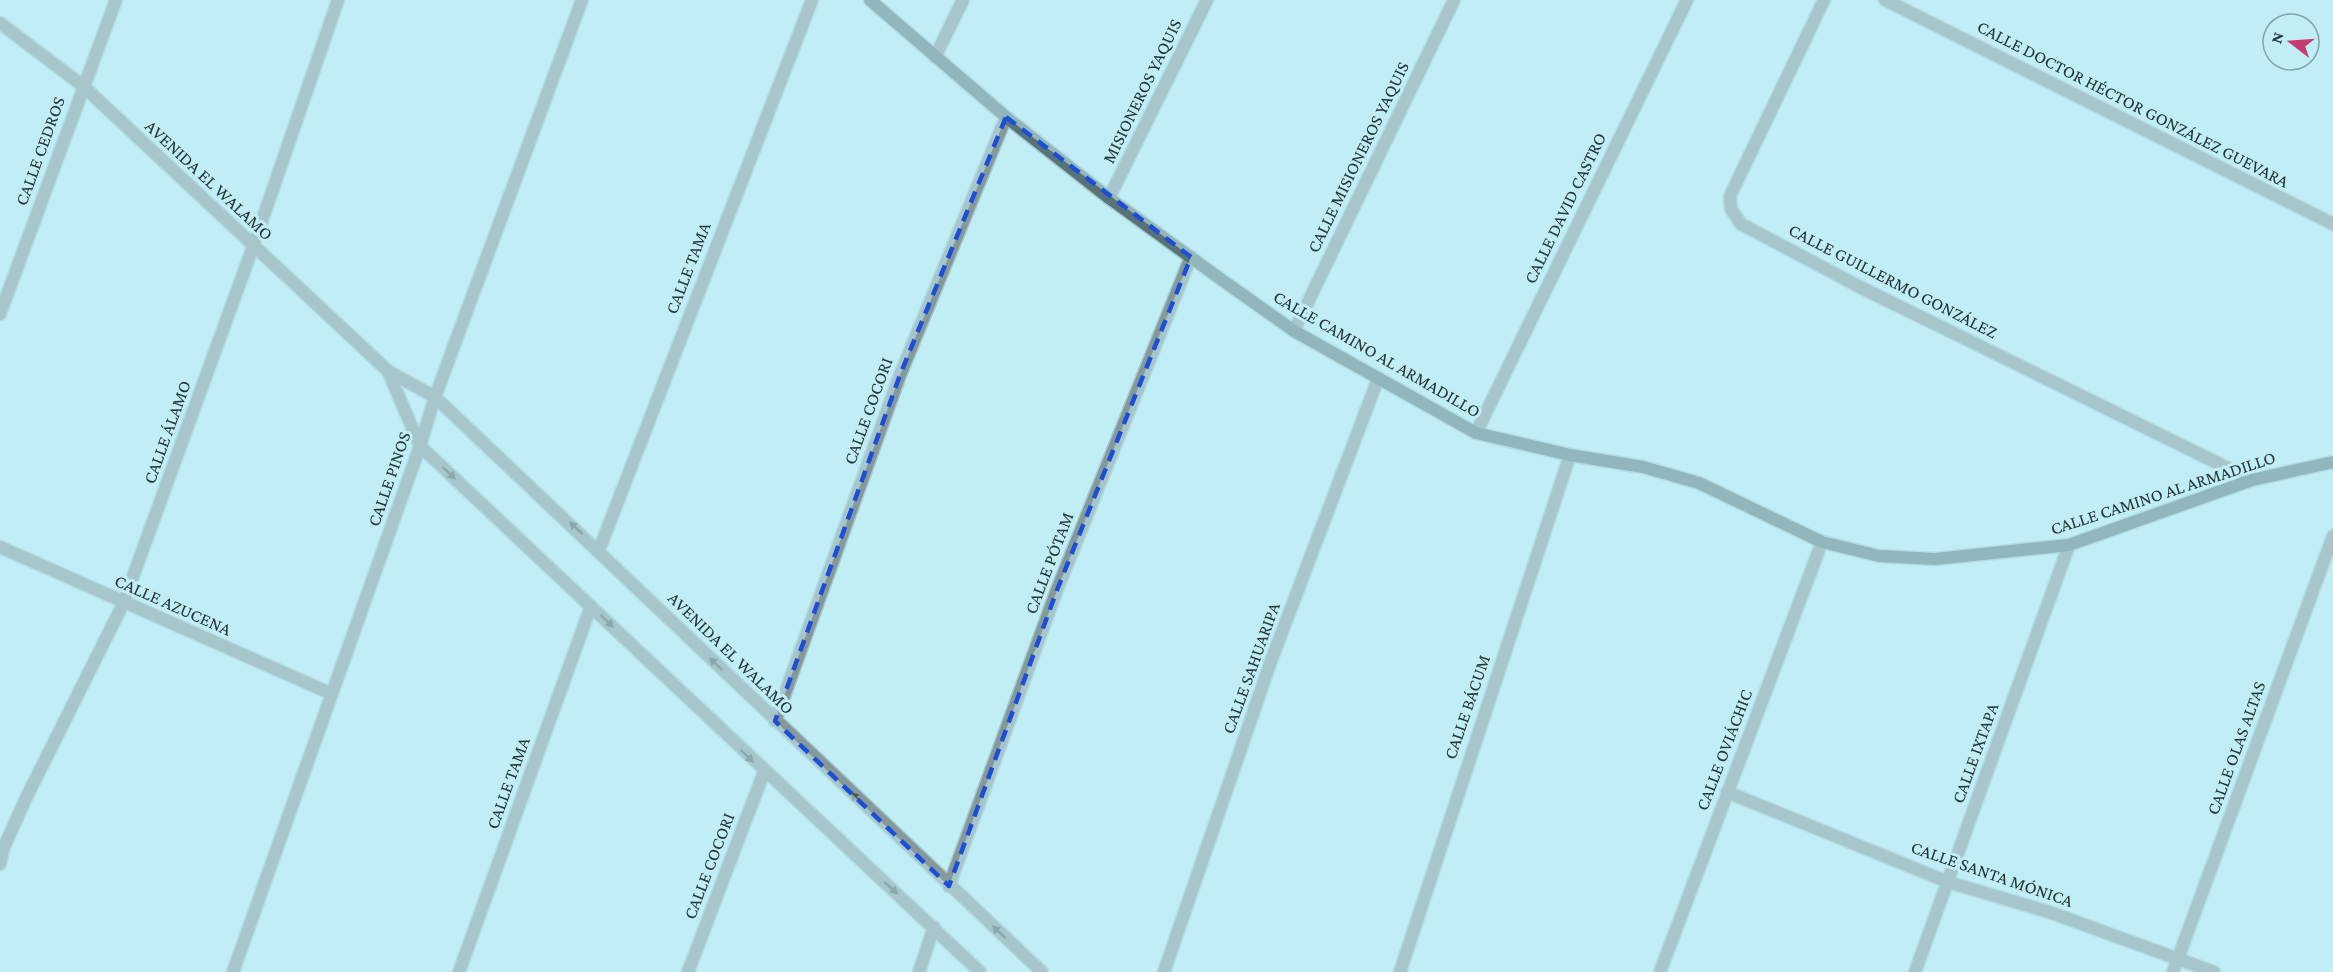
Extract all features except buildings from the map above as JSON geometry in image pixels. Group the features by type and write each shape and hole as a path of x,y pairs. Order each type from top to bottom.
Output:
{"street":[{"name":"CALLE CEDROS","path":"0,314 116,0"},
{"name":"CALLE ÁLAMO","path":"0,864 4,848 27,796 123,604 254,247 338,0"},
{"name":"CALLE PINOS","path":"233,972 420,446 435,397 582,0"},
{"name":"CALLE TAMA","path":"599,550 812,0"},
{"name":"CALLE CAMINO AL ARMADILLO","path":"870,0 1006,117 1109,198 1294,331 1476,433 1570,455 1642,467 1699,483 1822,542 1879,556 1935,559 2069,546 2252,480 2333,462"},
{"path":"935,57 963,0"},
{"name":"MISIONEROS YAQUIS","path":"1109,198 1207,0"},
{"name":"CALLE MISIONEROS YAQUIS","path":"1294,331 1454,0"},
{"name":"CALLE DAVID CASTRO","path":"1476,433 1687,0"},
{"name":"CALLE GUILLERMO GONZÁLEZ","path":"1824,0 1730,196 1731,209 1742,224 1862,288 2252,480"},
{"name":"CALLE DOCTOR HÉCTOR GONZÁLEZ GUEVARA","path":"1885,0 2333,224"},
{"name":"AVENIDA EL WALAMO","path":"0,23 83,86 388,371 435,397 1042,972"},
{"name":"CALLE COCORI","path":"775,721 900,375 1006,117"},
{"name":"CALLE PÓTAM","path":"949,886 1057,590 1191,257"},
{"name":"AVENIDA EL WALAMO","path":"388,371 420,446 764,772 980,972"},
{"name":"CALLE SAHUARIPA","path":"1164,972 1271,662 1378,379"},
{"name":"CALLE BÁCUM","path":"1400,972 1570,455"},
{"name":"CALLE OLAS ALTAS","path":"2173,972 2333,536"},
{"name":"CALLE OVIÁCHIC","path":"1660,972 1822,542"},
{"name":"CALLE IXTAPA","path":"1915,972 2069,546"},
{"name":"CALLE AZUCENA","path":"0,547 123,604 332,694"},
{"name":"CALLE TAMA","path":"459,972 591,606"},
{"name":"CALLE COCORI","path":"688,972 764,772"},
{"name":"CALLE SANTA MÓNICA","path":"1727,792 1948,882 2049,912 2214,972"},
{"path":"919,972 934,927"}],"highlighted area":[{"path":"1006,117 1191,257 1057,590 949,886 775,721 900,375"}]}
